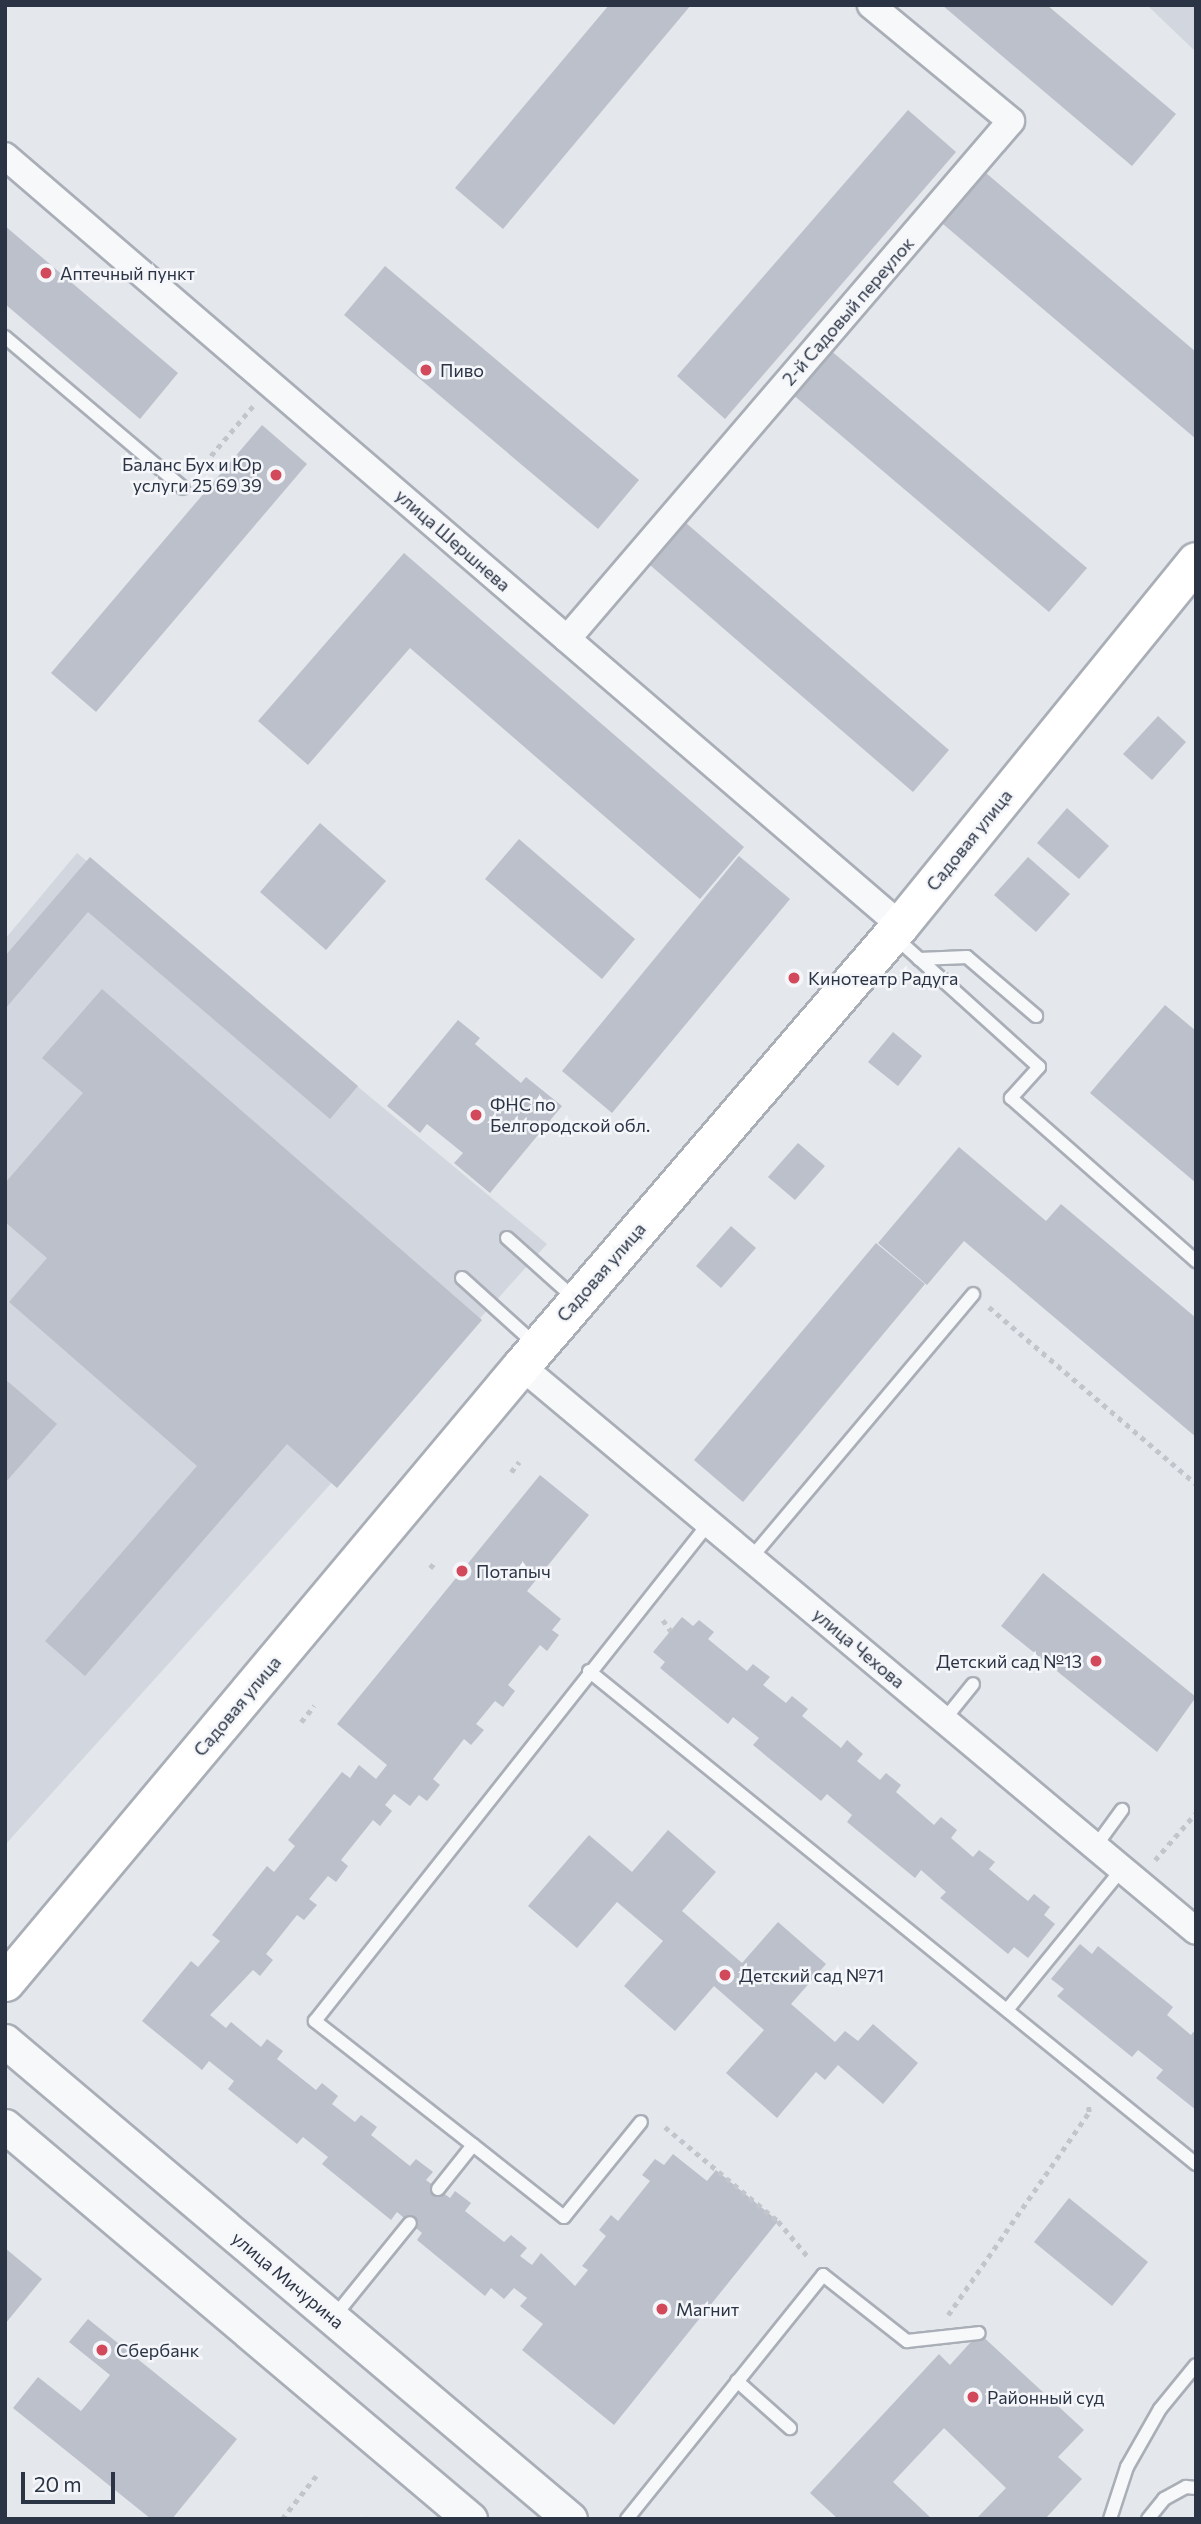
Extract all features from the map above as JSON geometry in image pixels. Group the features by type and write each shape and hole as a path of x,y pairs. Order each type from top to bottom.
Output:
{"main road":[{"name":"Садовая улица","path":"5,1982 529,1356 896,930 1196,561"}],"street":[{"name":"2-й Садовый переулок","path":"567,639 1011,121 871,5"},
{"name":"улица Шершнева","path":"5,156 567,639 896,930"},
{"name":"улица Чехова","path":"529,1356 709,1523 1196,1931"},
{"name":"улица Мичурина","path":"5,2042 570,2519"},
{"path":"5,2126 470,2519"}],"lane":[{"path":"5,337 183,488"},
{"path":"896,930 919,959 1039,1067 1011,1098 1196,1261"},
{"path":"919,959 967,957 1036,1016"},
{"path":"507,1238 577,1300"},
{"path":"462,1278 529,1356"},
{"path":"751,1558 973,1294"},
{"path":"641,2122 564,2217 315,2021 589,1671 709,1523"},
{"path":"589,1671 1196,2164"},
{"path":"944,1720 973,1684"},
{"path":"1095,1847 1122,1810"},
{"path":"1007,2010 1130,1875"},
{"path":"438,2189 473,2145"},
{"path":"333,2318 410,2223"},
{"path":"627,2519 823,2274 908,2341 979,2333"},
{"path":"1110,2519 1127,2467 1160,2409 1196,2365"},
{"path":"737,2381 790,2428"},
{"path":"1148,2519 1164,2499 1186,2487 1196,2488"}],"path":[{"path":"183,488 254,404"},
{"path":"973,1294 1196,1484"},
{"path":"511,1472 519,1462"},
{"path":"430,1568 435,1562"},
{"path":"669,1612 661,1622 671,1631"},
{"path":"301,1722 314,1706"},
{"path":"1130,1875 1196,1813"},
{"path":"931,2338 1089,2112 1083,2072"},
{"path":"666,2127 778,2221 823,2274"},
{"path":"282,2519 316,2476"}],"shaded area":[{"path":"1147,5 1196,5 1196,52"},
{"path":"77,853 547,1244 5,1845 5,939"}],"building":[{"path":"609,5 691,5 503,229 455,188"},
{"path":"942,5 1047,5 1176,114 1132,166"},
{"path":"908,110 956,152 725,419 677,376"},
{"path":"986,173 1196,352 1196,439 943,224"},
{"path":"5,226 178,373 140,419 5,304"},
{"path":"385,266 639,480 598,529 344,315"},
{"path":"829,349 1087,568 1049,612 791,393"},
{"path":"262,425 307,464 96,712 51,673"},
{"path":"686,523 949,750 913,792 650,565"},
{"path":"404,553 744,847 700,899 410,648 308,765 258,721"},
{"path":"1158,716 1186,742 1152,780 1123,754"},
{"path":"1067,808 1109,846 1079,879 1037,843"},
{"path":"320,823 386,881 326,950 260,892"},
{"path":"519,839 635,939 602,979 485,879"},
{"path":"739,856 790,899 612,1113 562,1071"},
{"path":"90,857 358,1086 330,1119 88,912 5,1009 5,956"},
{"path":"1028,857 1070,894 1036,932 994,895"},
{"path":"102,989 482,1320 337,1488 287,1444 85,1676 45,1641 197,1466 9,1302 47,1258 5,1222 5,1183 83,1093 42,1058"},
{"path":"1165,1005 1196,1031 1196,1183 1090,1093"},
{"name":"ФНС по Белгородской обл.","path":"458,1020 480,1038 475,1044 521,1083 526,1077 562,1106 490,1193 454,1163 463,1153 427,1124 420,1133 387,1106"},
{"path":"893,1032 922,1056 898,1086 868,1062"},
{"path":"798,1143 825,1166 795,1200 768,1177"},
{"path":"959,1147 1046,1221 1061,1204 1196,1318 1196,1437 964,1241 927,1285 878,1243"},
{"path":"731,1226 756,1248 721,1288 696,1266"},
{"path":"876,1243 925,1284 743,1502 694,1460"},
{"path":"5,1379 57,1424 5,1483"},
{"path":"540,1475 589,1515 527,1591 561,1619 552,1630 559,1635 547,1651 540,1645 508,1685 515,1691 503,1707 495,1701 476,1724 484,1730 471,1745 464,1739 433,1779 440,1785 427,1801 419,1795 410,1806 394,1794 385,1805 392,1811 380,1826 373,1820 341,1860 348,1866 336,1882 328,1876 309,1899 317,1905 304,1920 297,1915 266,1954 273,1960 260,1976 253,1970 210,2015 226,2028 231,2022 261,2047 267,2039 283,2051 277,2059 316,2090 322,2083 338,2096 332,2104 355,2122 361,2115 377,2127 371,2135 410,2166 416,2159 433,2172 426,2180 450,2198 455,2191 471,2203 465,2211 504,2242 511,2235 527,2248 520,2256 532,2265 541,2253 575,2286 588,2270 582,2266 606,2236 599,2230 611,2215 618,2221 650,2181 642,2175 655,2159 664,2165 673,2154 707,2181 716,2170 778,2221 614,2425 522,2350 543,2324 520,2306 527,2298 514,2288 504,2299 491,2288 485,2296 417,2240 422,2233 397,2212 391,2220 322,2164 328,2157 303,2137 297,2144 228,2089 234,2081 209,2061 202,2070 142,2021 191,1961 198,1967 220,1941 212,1935 267,1866 274,1872 295,1846 288,1840 342,1772 350,1778 359,1765 376,1779 387,1765 337,1724"},
{"path":"1043,1573 1196,1697 1157,1752 1001,1626"},
{"path":"682,1617 693,1626 699,1620 714,1632 708,1639 747,1671 753,1664 770,1677 763,1685 786,1703 792,1696 808,1709 802,1716 841,1748 847,1740 863,1754 857,1761 880,1780 886,1773 901,1785 896,1792 934,1825 941,1817 957,1830 951,1838 973,1857 979,1850 995,1862 989,1869 1028,1901 1034,1894 1050,1907 1044,1915 1055,1924 1028,1958 1014,1947 1008,1954 940,1898 946,1892 921,1870 915,1878 847,1822 852,1815 827,1794 821,1801 753,1745 759,1738 733,1717 728,1724 660,1668 665,1662 653,1652"},
{"name":"Детский сад №71","path":"668,1830 716,1872 682,1911 742,1963 778,1922 826,1964 791,2004 835,2042 845,2031 858,2041 873,2024 918,2063 883,2104 838,2065 825,2080 816,2072 777,2118 726,2073 764,2030 714,1986 675,2031 624,1986 663,1941 617,1902 577,1948 528,1906 589,1835 632,1872"},
{"path":"1080,1944 1092,1954 1098,1946 1173,2007 1167,2015 1191,2035 1196,2029 1196,2110 1156,2078 1163,2070 1138,2050 1132,2057 1057,1996 1064,1989 1051,1979"},
{"path":"1069,2198 1148,2262 1112,2306 1034,2242"},
{"path":"5,2248 42,2279 5,2324"},
{"path":"88,2319 237,2439 172,2519 151,2519 13,2408 38,2377 81,2411 110,2375 69,2342"},
{"name":"Районный суд","path":"979,2333 1084,2430 1058,2457 1082,2479 1045,2519 976,2519 1006,2488 944,2428 893,2482 932,2519 838,2519 810,2493 939,2354 950,2365"}],"place":[{"name":"Аптечный пункт","path":"46,273"},
{"name":"Пиво","path":"426,370"},
{"name":"Баланс Бух и Юр услуги 25 69 39","path":"276,475"},
{"name":"Кинотеатр Радуга","path":"794,978"},
{"name":"ФНС по Белгородской обл.","path":"476,1115"},
{"name":"Потапыч","path":"462,1571"},
{"name":"Детский сад №13","path":"1096,1661"},
{"name":"Детский сад №71","path":"725,1975"},
{"name":"Магнит","path":"662,2309"},
{"name":"Сбербанк","path":"102,2350"},
{"name":"Районный суд","path":"973,2397"}]}
